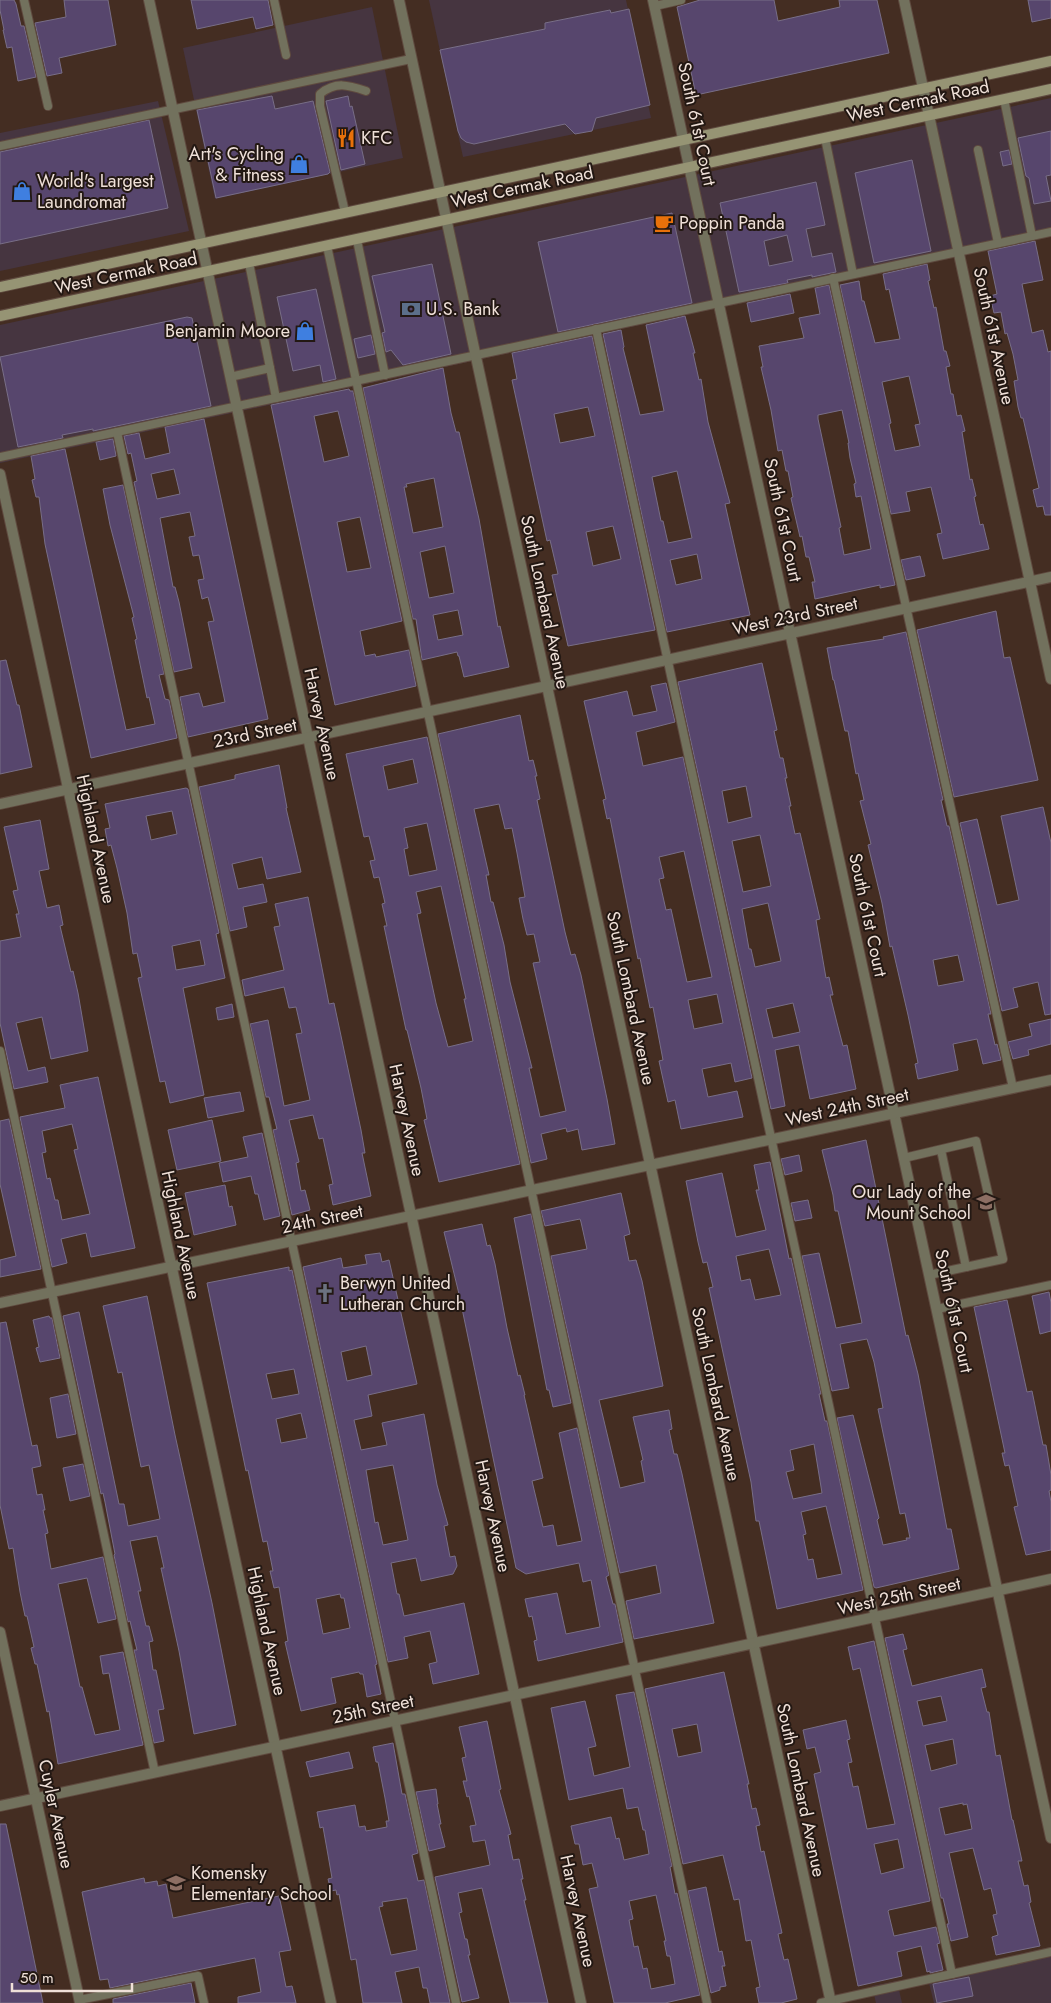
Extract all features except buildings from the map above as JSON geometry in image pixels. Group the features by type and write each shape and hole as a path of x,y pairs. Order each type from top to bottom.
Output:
{"main road":[{"name":"West Cermak Road","path":"0,287 1051,61"},
{"name":"West Cermak Road","path":"0,316 1051,89"}],"street":[{"name":"Harvey Avenue","path":"149,0 581,2003"},
{"name":"South Lombard Avenue","path":"399,0 753,1645 827,2002"},
{"name":"South 61st Avenue","path":"904,0 1051,679"},
{"name":"South 61st Court","path":"654,3 1051,1838"},
{"name":"Highland Avenue","path":"0,474 331,2003"},
{"name":"West 23rd Street","path":"547,687 1051,577"},
{"name":"23rd Street","path":"0,804 547,687"},
{"name":"West 24th Street","path":"650,1166 1051,1080"},
{"name":"24th Street","path":"0,1303 650,1166"},
{"name":"West 25th Street","path":"753,1645 1051,1579"},
{"name":"Cuyler Avenue","path":"0,1632 80,2001"},
{"name":"25th Street","path":"0,1806 753,1645"}],"lane":[{"path":"24,0 48,106"},
{"path":"274,0 286,55"},
{"path":"654,3 681,0"},
{"path":"0,146 411,59"},
{"path":"345,212 320,106 320,94 328,88 340,84 366,91"},
{"path":"1004,99 1032,236"},
{"path":"825,138 853,274"},
{"path":"978,150 998,243"},
{"path":"0,457 1051,232"},
{"path":"357,240 384,375"},
{"path":"327,246 706,2003"},
{"path":"249,263 276,398"},
{"path":"833,278 1013,1088"},
{"path":"596,329 952,1974"},
{"path":"230,377 270,368"},
{"path":"117,432 456,2003"},
{"path":"0,1051 155,1773"},
{"path":"904,1158 976,1141 1003,1259 929,1275"},
{"path":"940,1150 966,1267"},
{"path":"937,1309 1051,1285"},
{"path":"827,2002 1051,1952"},
{"path":"80,2001 198,1976 204,2003"}],"shaded area":[{"path":"429,0 626,0 651,118 463,157"},
{"path":"372,7 403,158 215,199 183,48"},
{"path":"1051,98 1051,236 0,463 0,325"},
{"path":"158,101 189,231 0,271 0,133"},
{"path":"1051,1947 1051,2003 934,2003 927,1975"},
{"path":"897,1981 902,2003 876,2003 872,1986"}],"place":[{"name":"KFC","path":"346,138"},
{"name":"Art's Cycling & Fitness","path":"299,164"},
{"name":"World's Largest Laundromat","path":"22,191"},
{"name":"Poppin Panda","path":"664,223"},
{"name":"U.S. Bank","path":"411,309"},
{"name":"Benjamin Moore","path":"305,331"},
{"name":"Our Lady of the Mount School","path":"986,1202"},
{"name":"Berwyn United Lutheran Church","path":"325,1293"},
{"name":"Komensky Elementary School","path":"176,1883"}]}
